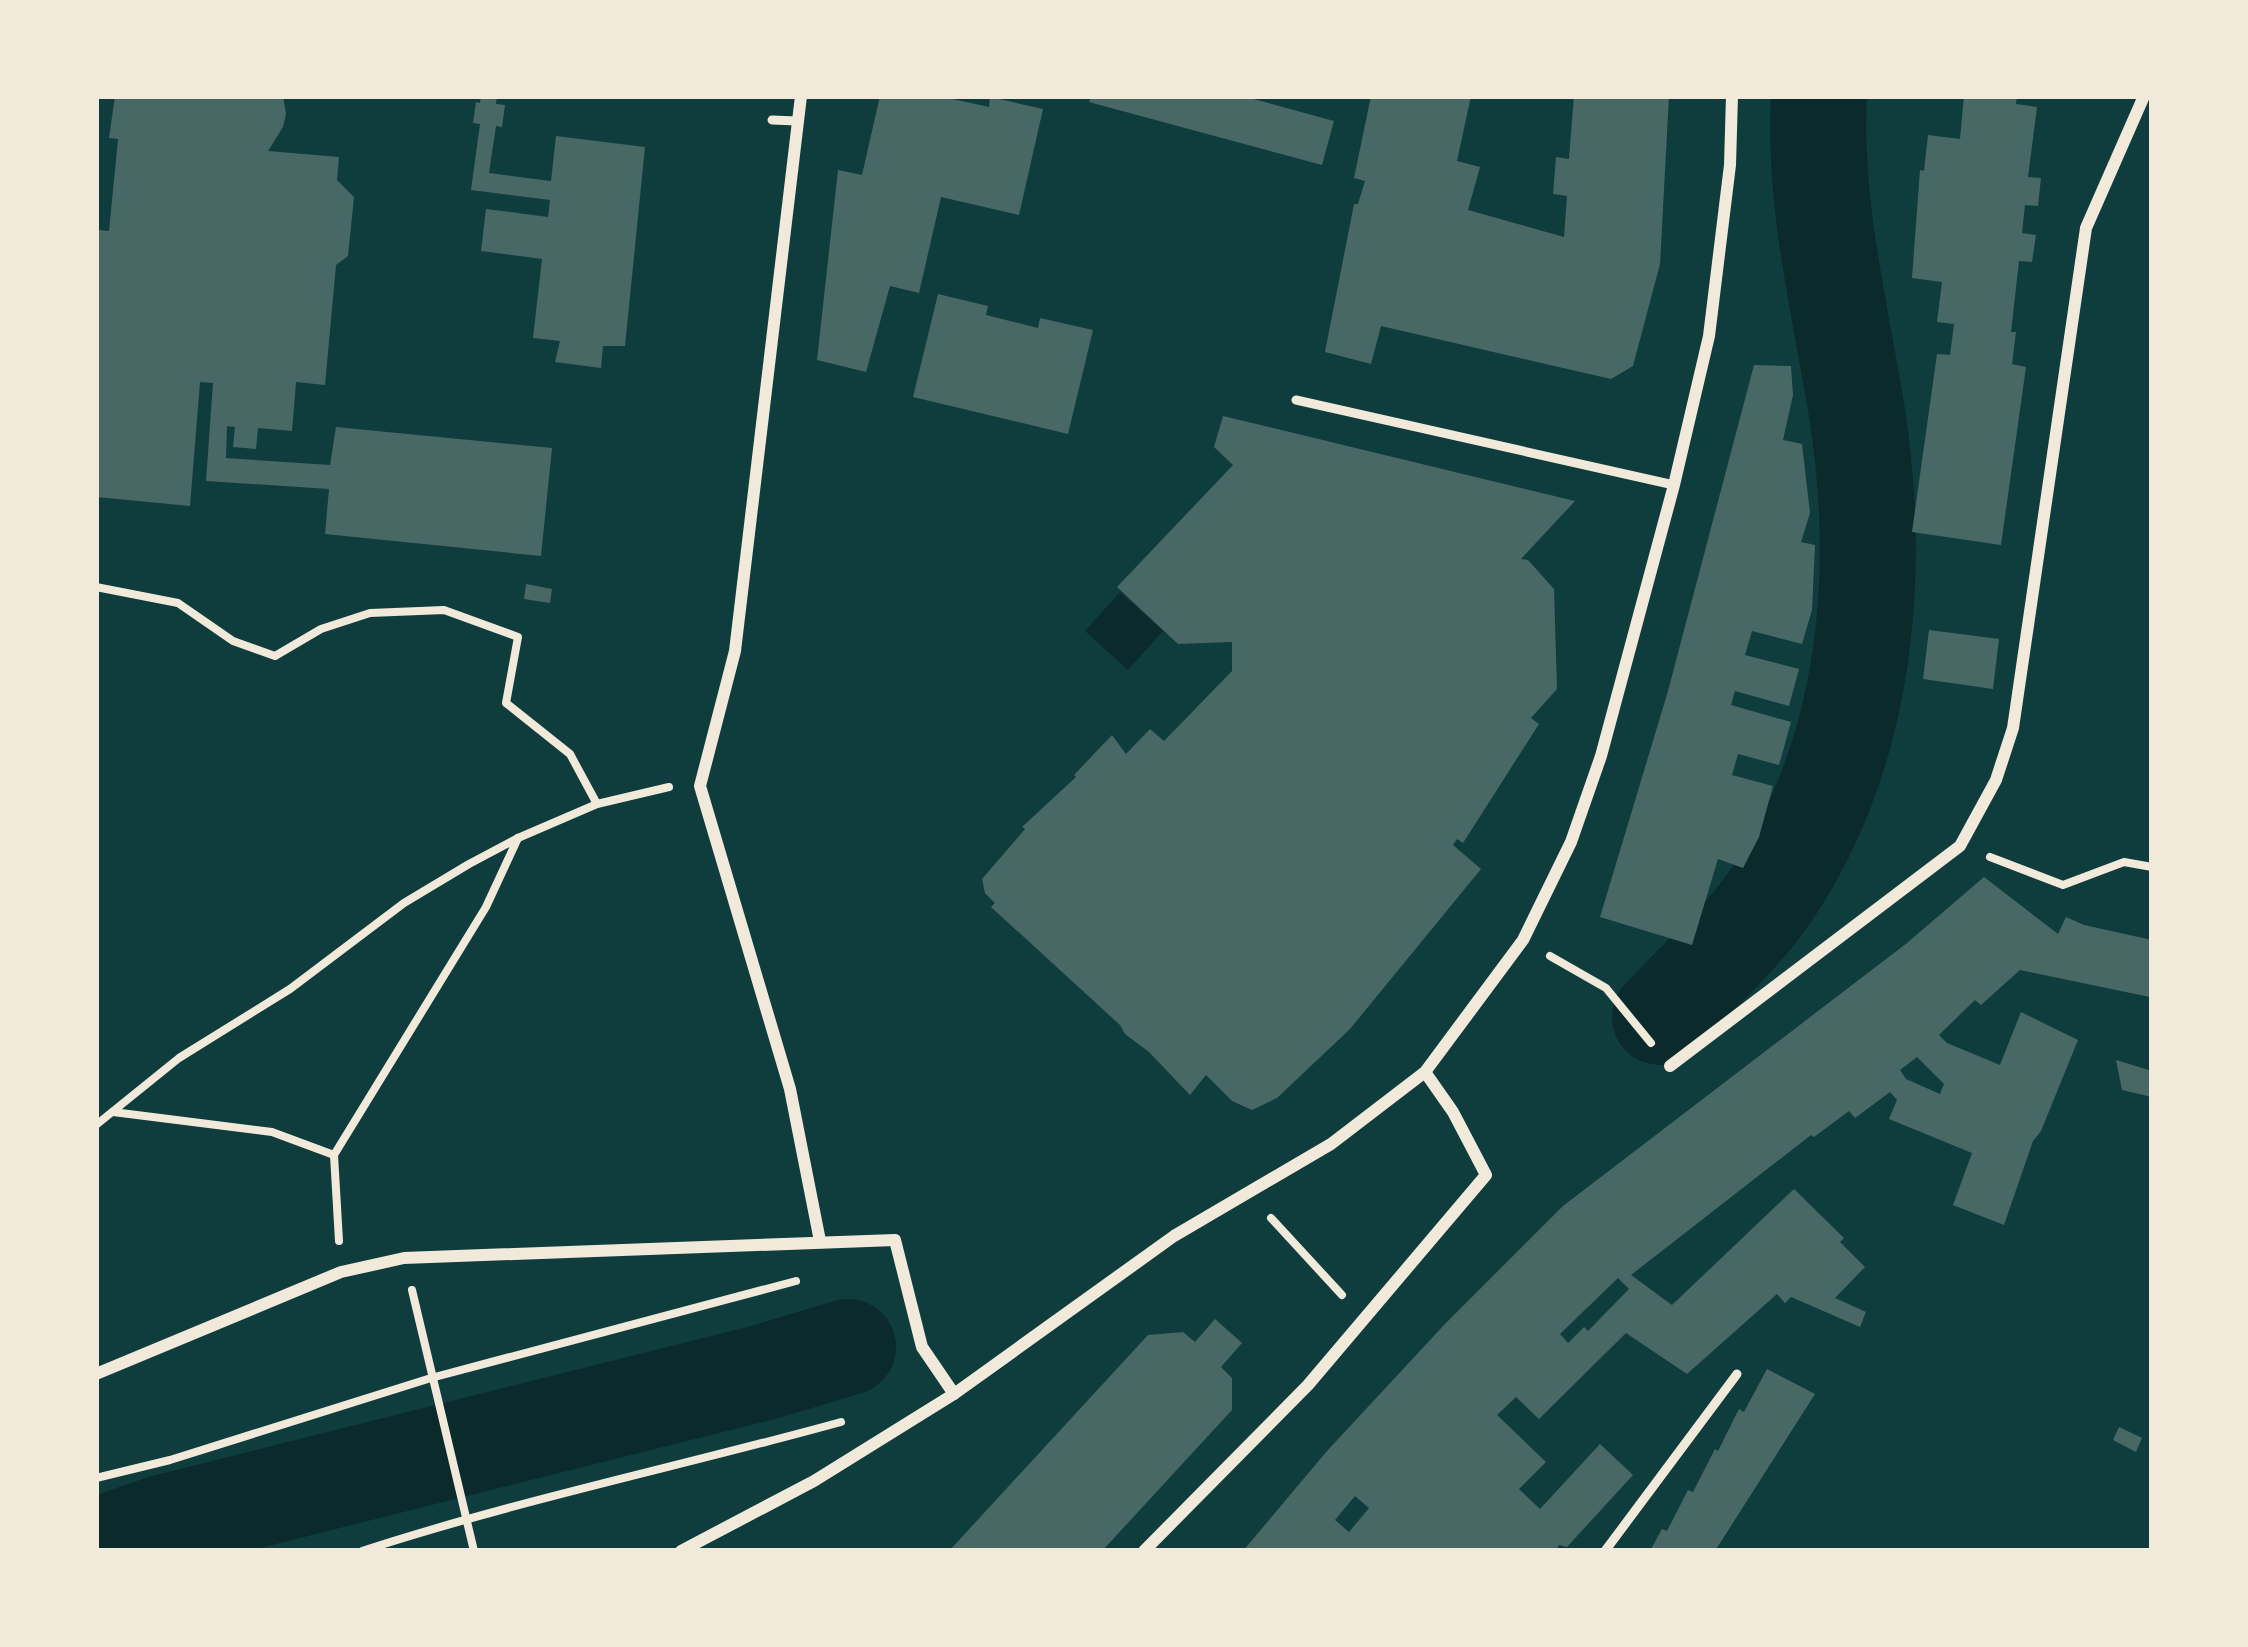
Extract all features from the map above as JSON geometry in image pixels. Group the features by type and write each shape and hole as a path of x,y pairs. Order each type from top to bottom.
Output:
{"street":[{"path":"801,96 735,651 700,786 790,1088 820,1241"},
{"path":"681,1551 875,1444 954,1394 1174,1236 1330,1144 1425,1072 1523,940 1571,842 1601,756 1674,485 1709,336 1730,165 1732,96"},
{"path":"1670,1066 1960,846 1996,780 2013,728 2086,228 2144,96"},
{"path":"1144,1551 1308,1385 1486,1175 1453,1112 1425,1072"},
{"path":"96,1374 341,1272 404,1258 895,1240 922,1347 954,1394"}],"lane":[{"path":"772,120 797,121"},
{"path":"1296,400 1674,485"},
{"path":"1605,1551 1737,1374"}],"path":[{"path":"96,587 178,603 233,641 275,656 321,629 370,613 444,610 518,637 506,703 571,754 597,804"},
{"path":"96,1125 178,1058 290,989 404,903 518,838 597,804 678,785 700,786"},
{"path":"341,1272 334,1155 486,907 518,838"},
{"path":"1960,846 2062,885 2124,862 2152,867"},
{"path":"1523,940 1606,988 1670,1066"},
{"path":"112,1112 272,1132 334,1155"},
{"path":"1250,1194 1364,1319"},
{"path":"96,1478 170,1460 431,1378 806,1279 820,1241"},
{"path":"404,1258 474,1551"},
{"path":"362,1551 466,1513 668,1470 843,1422 875,1444"}],"water":[{"path":"1120,592 1163,631 1128,670 1085,631"}],"building":[{"path":"115,96 283,96 283,127 268,151 339,157 337,180 354,197 348,256 336,265 325,385 296,382 292,431 258,428 256,449 233,447 235,427 227,426 226,458 330,465 336,427 552,448 541,556 325,534 329,489 206,481 213,383 200,382 190,506 96,497 96,263 99,230 109,231 118,139 109,138"},
{"path":"481,96 497,96 496,104 505,105 502,127 496,126 489,173 551,181 556,136 645,147 625,346 603,346 601,368 555,362 560,341 533,338 542,259 481,251 486,209 548,217 550,200 471,190 480,124 473,123"},
{"path":"880,96 939,96 989,107 990,97 1043,109 1019,215 941,197 919,293 890,286 866,372 817,360 838,170 862,175"},
{"path":"1091,96 1243,96 1334,121 1322,165 1089,102"},
{"path":"1371,96 1471,96 1457,161 1480,167 1468,210 1564,237 1567,196 1553,194 1556,157 1569,159 1574,96 1669,96 1660,264 1633,366 1611,379 1381,326 1371,364 1325,352 1354,204 1358,204 1365,181 1354,178"},
{"path":"1964,96 2017,96 2016,104 2037,107 2028,177 2041,178 2038,206 2025,205 2022,233 2036,235 2032,262 2019,261 2011,332 2016,332 2012,364 2026,367 2001,545 1912,532 1937,354 1950,355 1954,324 1937,322 1942,282 1912,278 1920,170 1924,171 1928,135 1960,139"},
{"path":"938,294 988,306 986,315 1038,328 1040,318 1093,330 1068,434 913,397"},
{"path":"1754,365 1791,366 1793,395 1783,440 1802,444 1810,513 1801,542 1815,545 1812,610 1802,644 1752,631 1745,655 1799,669 1789,706 1735,691 1731,705 1791,722 1779,765 1738,754 1732,775 1773,786 1759,837 1743,868 1718,859 1692,945 1600,917 1668,691"},
{"path":"1223,416 1575,501 1521,559 1528,560 1554,589 1557,689 1531,718 1539,724 1463,843 1457,839 1453,845 1481,869 1350,1029 1277,1098 1252,1110 1232,1101 1206,1075 1190,1095 991,907 995,903 985,893 982,879 1025,829 1022,827 1076,777 1112,735 1126,754 1150,729 1164,741 1232,671 1232,642 1178,644 1117,587 1233,465 1214,447"},
{"path":"526,584 552,589 550,603 524,599"},
{"path":"1929,630 1999,639 1993,689 1923,679"},
{"path":"1984,877 2058,934 2066,917 2152,940 2150,997 2020,970 1981,1005 1975,1000 1939,1035 1947,1043 2000,1065 2021,1012 2078,1040 2033,1141 2004,1225 1953,1205 1972,1153 1889,1119 1897,1100 1890,1092 1855,1118 1849,1111 1811,1135 1631,1275 1672,1305 1794,1189 1844,1238 1840,1242 1865,1267 1835,1298 1866,1312 1860,1327 1791,1297 1785,1303 1777,1294 1687,1374 1626,1333 1539,1419 1516,1397 1497,1415 1546,1462 1519,1489 1540,1509 1600,1444 1633,1475 1567,1547 1559,1545 1556,1551 1243,1551 1327,1451 1563,1206 1907,943","holes":["1917,1057 1944,1084 1940,1094 1906,1079 1900,1070","1618,1278 1629,1289 1588,1331 1584,1327 1568,1343 1560,1334","1355,1496 1369,1508 1349,1532 1335,1520"]},
{"path":"2116,1060 2152,1071 2152,1097 2122,1090"},
{"path":"1215,1319 1242,1343 1221,1367 1232,1378 1232,1410 1102,1551 949,1551 1148,1335 1183,1332 1195,1342"},
{"path":"1767,1369 1815,1394 1715,1551 1650,1551 1662,1529 1667,1531 1688,1490 1693,1492"},
{"path":"2119,1427 2142,1438 2136,1452 2113,1440"}],"waterway":[{"path":"1660,1017 1751,922 1807,834 1831,778 1860,659 1868,536 1864,474 1824,216 1819,96"},
{"path":"96,1546 162,1523 848,1347"}]}
